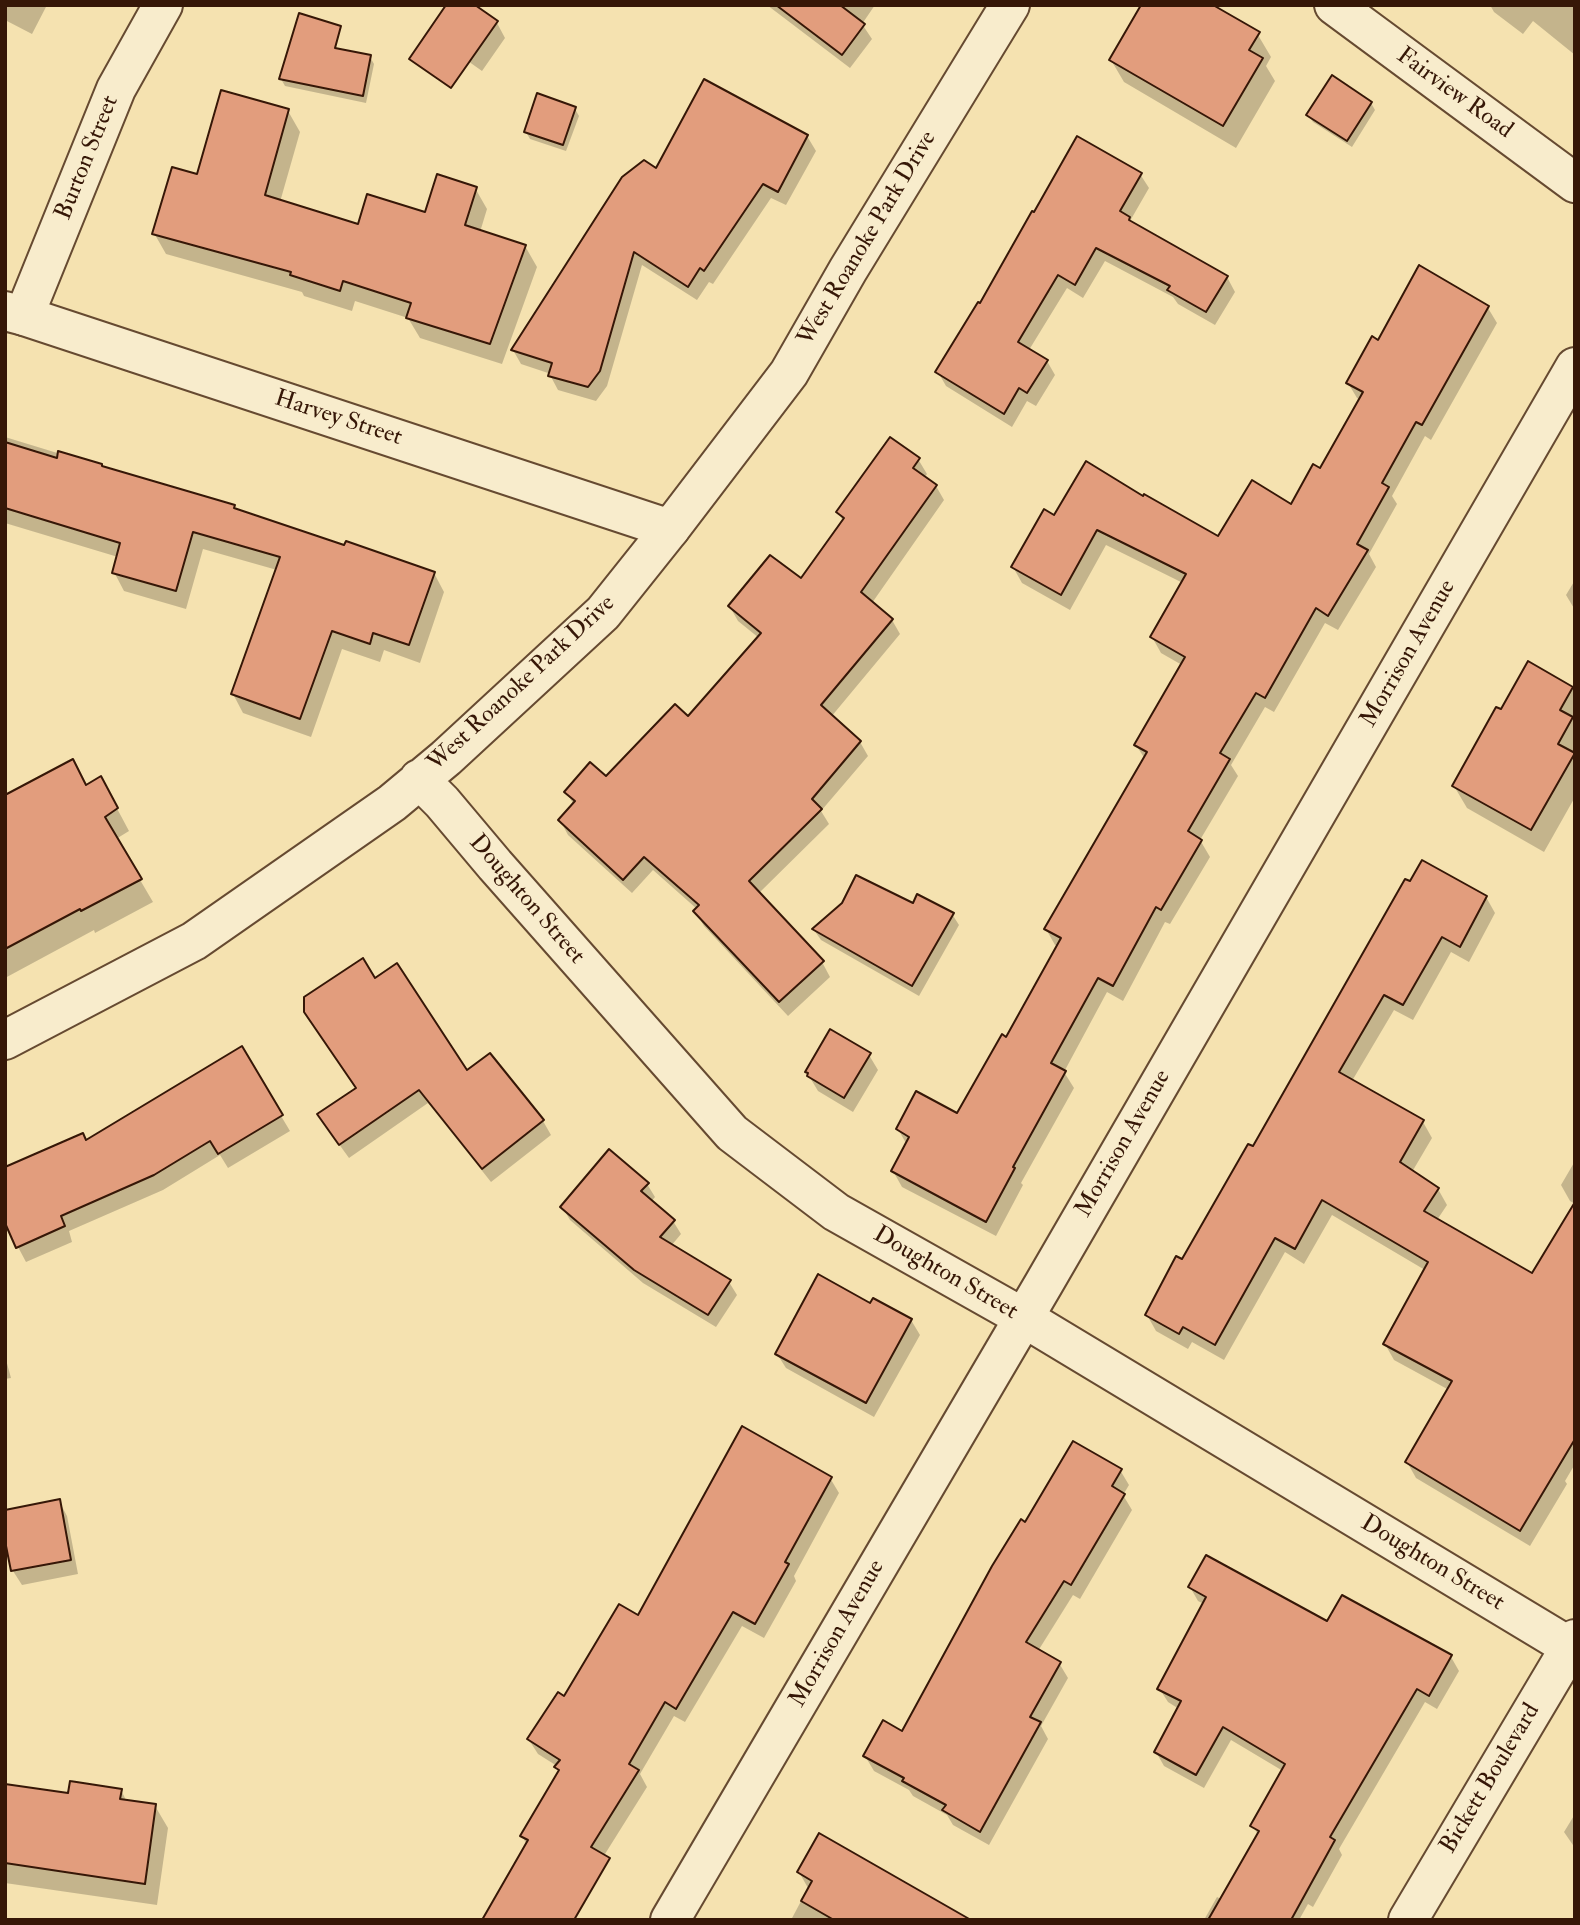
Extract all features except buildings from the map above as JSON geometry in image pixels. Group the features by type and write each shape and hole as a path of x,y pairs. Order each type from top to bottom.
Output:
{"street":[{"name":"Burton Street","path":"15,313 116,89 163,5"},
{"name":"West Roanoke Park Drive","path":"5,1040 194,941 392,803 446,758 603,613 789,373 848,270 1010,5"},
{"name":"Fairview Road","path":"1334,5 1575,183"},
{"name":"Harvey Street","path":"15,313 670,529"},
{"name":"Morrison Avenue","path":"670,1920 1024,1318 1575,367"},
{"name":"Doughton Street","path":"419,779 732,1133 835,1212 1024,1318 1572,1643"},
{"name":"Bickett Boulevard","path":"1408,1920 1572,1643"}]}
